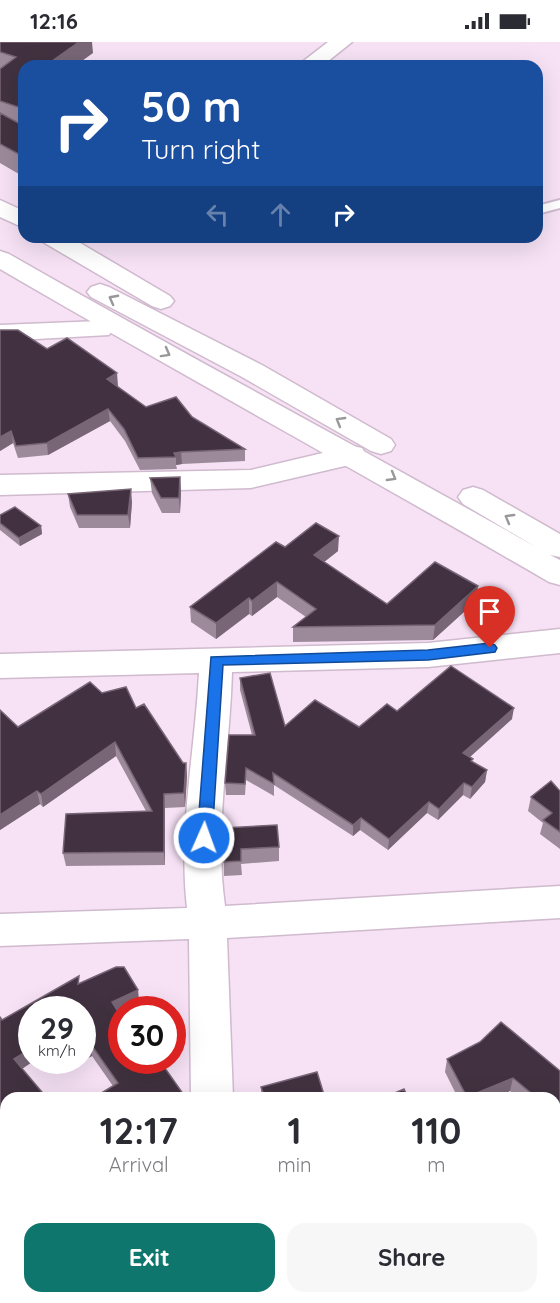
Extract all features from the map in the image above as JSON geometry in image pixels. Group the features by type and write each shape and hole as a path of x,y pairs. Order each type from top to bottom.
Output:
{"main road":[{"path":"316,60 342,42"},
{"path":"0,207 18,218"},
{"path":"0,237 24,263 100,329"},
{"path":"24,263 130,334 352,455 560,574"},
{"path":"24,263 252,371 560,547"},
{"path":"0,333 100,329 130,334"},
{"path":"0,484 251,479 352,455"},
{"path":"0,666 428,655 560,641"},
{"path":"212,1092 208,922 203,872 206,792 214,713 216,661"},
{"path":"0,930 208,922 560,902"}],"lane":[{"path":"543,208 560,204"}],"building":[{"path":"0,42 79,42 54,60 18,60 18,107 0,101 0,69 16,57 0,52"},
{"path":"0,113 18,123 18,154 0,144"},
{"path":"0,330 18,330 47,349 67,338 117,373 107,379 146,407 176,397 192,417 245,449 181,452 174,453 176,457 138,458 124,429 108,409 47,443 16,446 11,431 0,437"},
{"path":"180,477 179,498 161,498 150,478"},
{"path":"131,489 128,515 77,515 68,494"},
{"path":"15,507 41,526 19,538 0,523 0,515"},
{"path":"316,523 339,536 314,555 387,604 435,562 478,586 435,625 293,627 316,609 277,582 252,601 249,598 216,623 190,607 276,542 285,547"},
{"path":"451,666 514,708 463,753 473,759 471,761 487,770 472,787 464,783 439,809 429,802 389,839 361,818 353,825 273,773 274,784 246,768 245,784 225,783 229,735 255,735 240,678 270,673 285,726 315,700 359,727 387,704 397,711"},
{"path":"90,682 102,693 126,687 136,708 144,704 183,763 186,763 184,793 164,794 164,852 63,853 66,814 152,811 115,742 41,794 37,791 0,815 0,710 18,727"},
{"path":"551,781 560,791 560,832 543,820 552,813 531,797"},
{"path":"277,825 279,847 241,849 241,861 224,862 223,828"},
{"path":"116,967 124,967 138,990 125,996 108,996 108,1069 96,1052 96,996 44,996 79,976 78,984"},
{"path":"18,1011 18,1057 14,1059 18,1064 18,1074 27,1074 42,1092 0,1092 0,1017 2,1020"},
{"path":"501,1022 560,1071 560,1092 530,1092 513,1078 479,1092 464,1092 447,1059 480,1042"},
{"path":"317,1072 323,1092 263,1092 261,1087"},
{"path":"112,1074 169,1074 182,1092 103,1092 118,1083"}],"route":[{"path":"204,838 216,661 428,655 490,648"}]}
